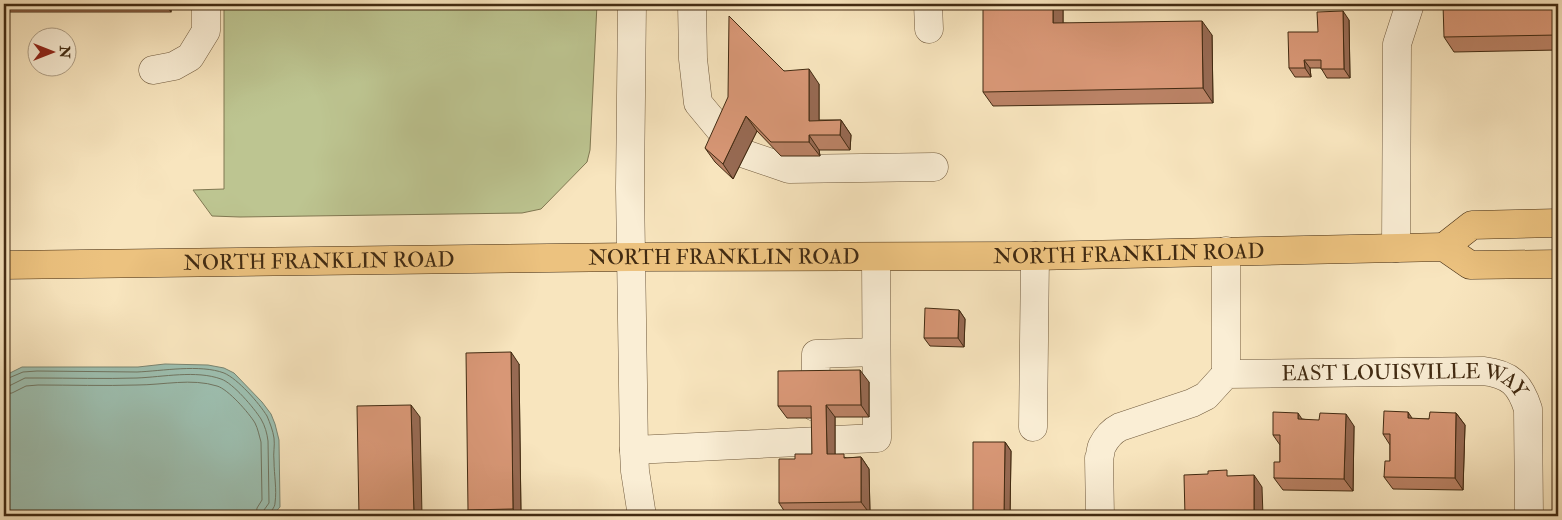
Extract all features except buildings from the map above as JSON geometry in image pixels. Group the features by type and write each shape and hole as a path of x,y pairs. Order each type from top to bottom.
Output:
{"main road":[{"path":"1558,224 1472,224 1444,247 1470,265 1558,264"},
{"name":"NORTH FRANKLIN ROAD","path":"4,265 631,257 1035,256 1444,247"}],"street":[{"path":"153,70 174,66 190,57 206,32 206,4"},
{"path":"632,4 631,257 634,450 635,471 642,516"},
{"path":"692,4 693,59 698,103 736,146 789,169 934,167"},
{"path":"1396,248 1397,44 1410,4"},
{"path":"1100,516 1099,458 1101,447 1110,434 1116,429 1203,398 1226,374 1226,251"},
{"path":"634,450 877,438 876,256"},
{"path":"1033,427 1035,256"},
{"path":"823,441 816,354 876,352"},
{"name":"EAST LOUISVILLE WAY","path":"1226,374 1483,371 1503,376 1512,381 1523,393 1528,409 1529,516"}],"green space":[{"path":"224,4 597,4 590,150 587,162 541,209 522,213 212,216 193,190 224,189"}],"water":[{"path":"165,364 208,365 224,368 234,373 271,414 279,440 280,507 272,516 4,516 4,376 22,367 138,367"}]}
